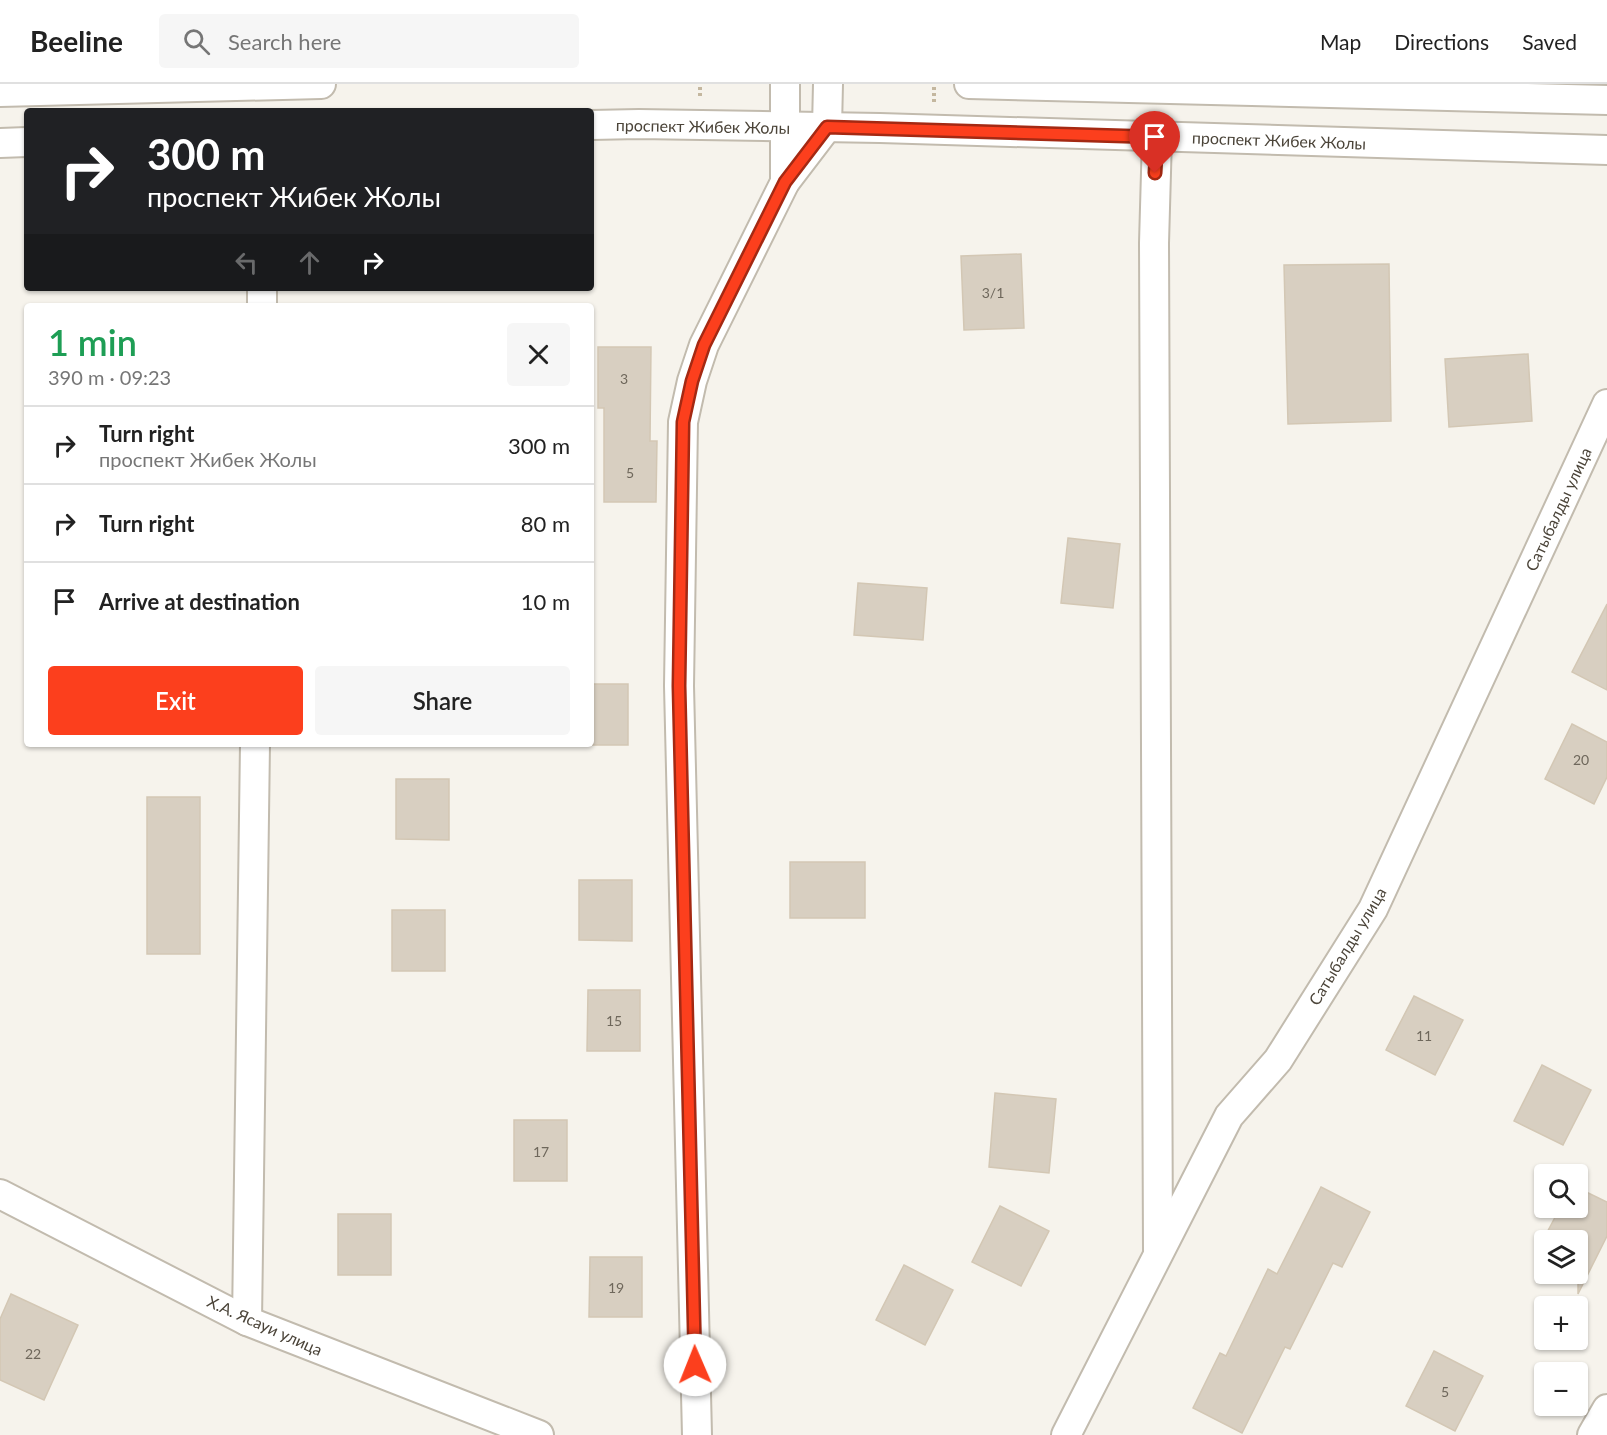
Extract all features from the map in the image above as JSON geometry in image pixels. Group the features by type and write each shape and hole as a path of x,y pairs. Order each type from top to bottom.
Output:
{"street":[{"path":"0,92 321,84"},
{"path":"785,84 785,182"},
{"path":"697,1435 679,686 683,422 692,381 704,345 785,182 827,127 828,84"},
{"path":"969,84 1607,100"},
{"name":"проспект Жибек Жолы","path":"594,125 827,127 1607,150"},
{"path":"1157,137 1155,267 1158,1255"},
{"path":"0,143 24,142"},
{"name":"Сатыбалды улица","path":"1066,1435 1229,1116 1278,1060 1373,909 1607,404"},
{"path":"246,1321 255,747"},
{"name":"Х.А. Ясауи улица","path":"0,1194 246,1321 539,1435"},
{"path":"1592,1435 1607,1409"}],"building":[{"path":"1021,254 1024,328 964,330 961,256"},
{"path":"1389,264 1391,421 1288,424 1284,265"},
{"path":"598,347 651,347 650,441 657,441 656,502 604,502 604,408 598,408"},
{"path":"1528,354 1532,421 1449,427 1445,359"},
{"path":"1068,538 1120,544 1113,608 1061,603"},
{"path":"858,583 927,588 923,640 854,635"},
{"path":"1607,604 1607,690 1572,672"},
{"path":"594,684 628,684 628,745 594,745"},
{"path":"1572,724 1607,742 1607,777 1594,804 1545,779"},
{"path":"396,779 449,779 449,840 396,839"},
{"path":"147,797 200,797 200,954 147,954"},
{"path":"790,862 865,862 865,918 790,918"},
{"path":"579,880 632,880 632,941 579,940"},
{"path":"392,910 445,910 445,971 392,971"},
{"path":"588,990 640,990 640,1051 587,1051"},
{"path":"1414,996 1463,1020 1435,1075 1386,1050"},
{"path":"1542,1065 1591,1090 1563,1145 1514,1121"},
{"path":"995,1093 1056,1099 1049,1173 989,1167"},
{"path":"514,1120 567,1120 567,1181 514,1181"},
{"path":"1321,1187 1370,1212 1342,1267 1333,1263 1290,1349 1285,1347 1242,1433 1193,1408 1220,1353 1226,1356 1268,1269 1277,1274"},
{"path":"1588,1193 1607,1202 1607,1236 1588,1274 1588,1230 1548,1230 1555,1218 1588,1218"},
{"path":"1000,1206 1049,1231 1021,1286 972,1262"},
{"path":"338,1214 391,1214 391,1275 338,1275"},
{"path":"590,1257 642,1257 642,1317 589,1317"},
{"path":"904,1265 953,1290 925,1345 876,1320"},
{"path":"1578,1284 1583,1284 1578,1294"},
{"path":"11,1294 78,1325 44,1400 0,1380 0,1319"},
{"path":"1434,1351 1483,1376 1455,1431 1406,1406"}],"route":[{"path":"695,1365 679,686 683,422 692,381 704,345 785,182 827,127 1157,137 1155,173"}]}
